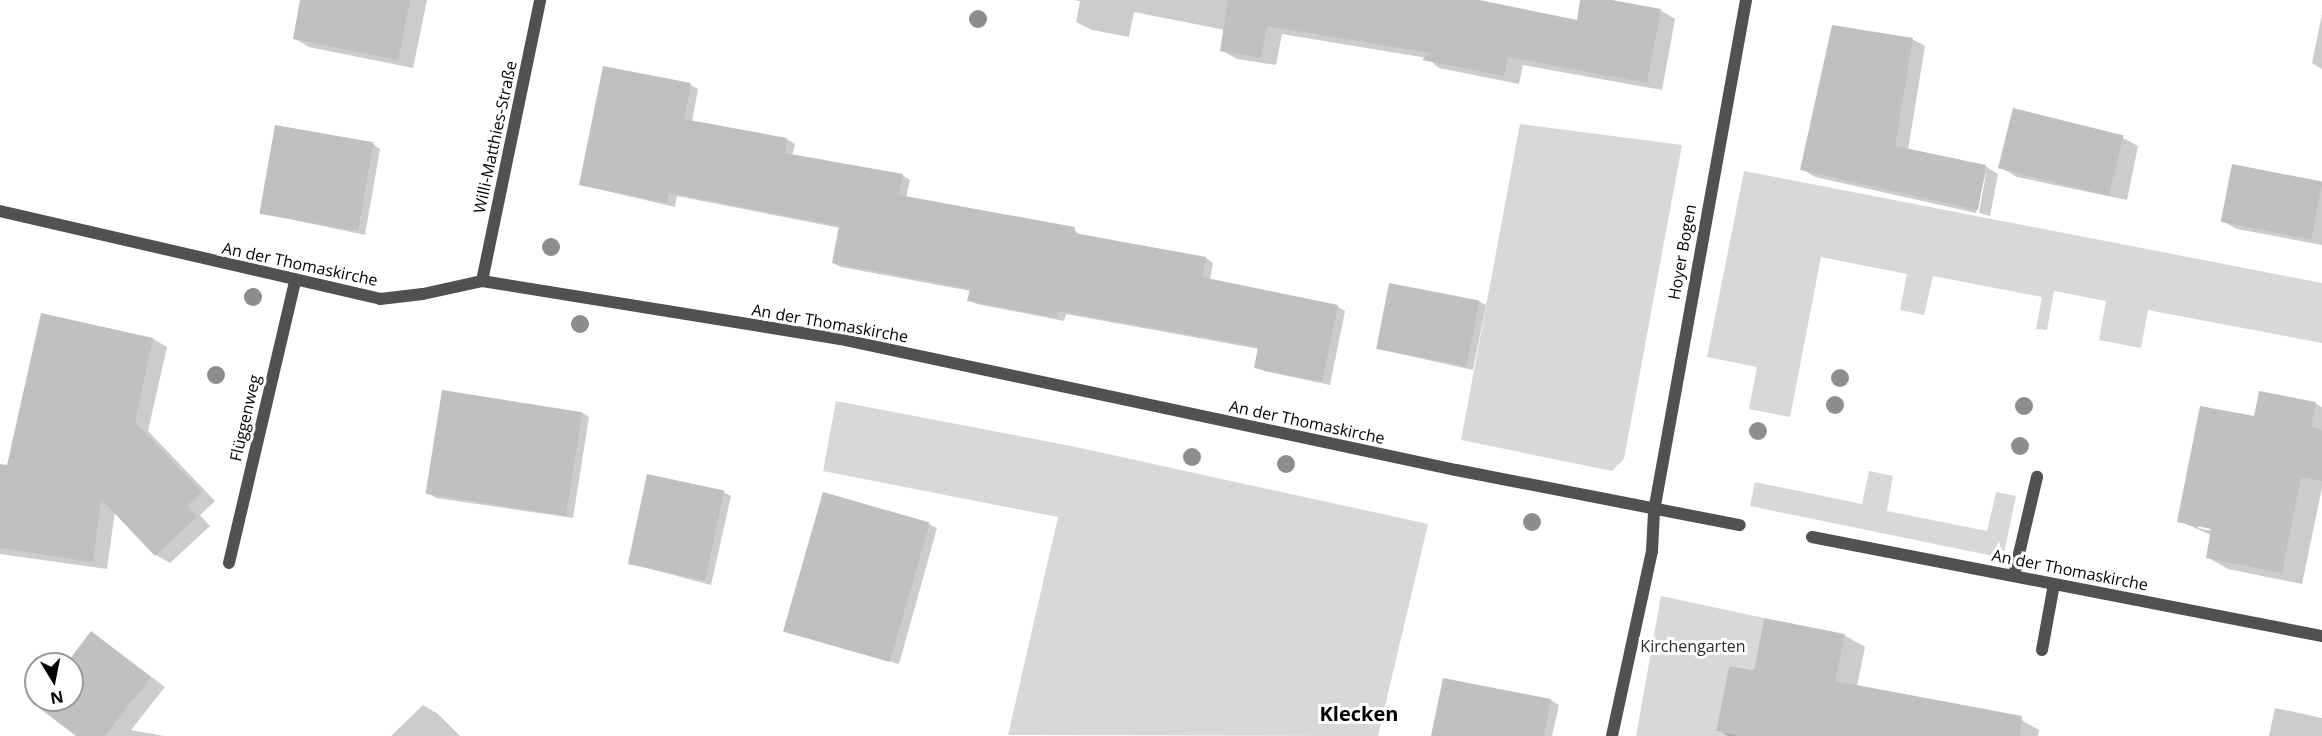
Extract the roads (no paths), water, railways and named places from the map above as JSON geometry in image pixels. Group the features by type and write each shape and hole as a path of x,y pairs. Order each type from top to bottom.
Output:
{"street":[{"name":"Willi-Matthies-Straße","path":"482,280 540,0"},
{"name":"Hoyer Bogen","path":"1654,511 1746,0"},
{"name":"An der Thomaskirche","path":"0,211 295,282 380,299 423,294 482,280 840,339 1654,511 1740,525"},
{"name":"Flüggenweg","path":"230,563 295,282"},
{"path":"2014,575 2037,477"},
{"path":"1612,736 1652,551 1654,511"},
{"name":"An der Thomaskirche","path":"1812,537 2322,636"},
{"path":"2042,650 2054,584"}],"district":[{"name":"Klecken","path":"1359,713"}],"park label":[{"name":"Kirchengarten","path":"1693,646"}]}
